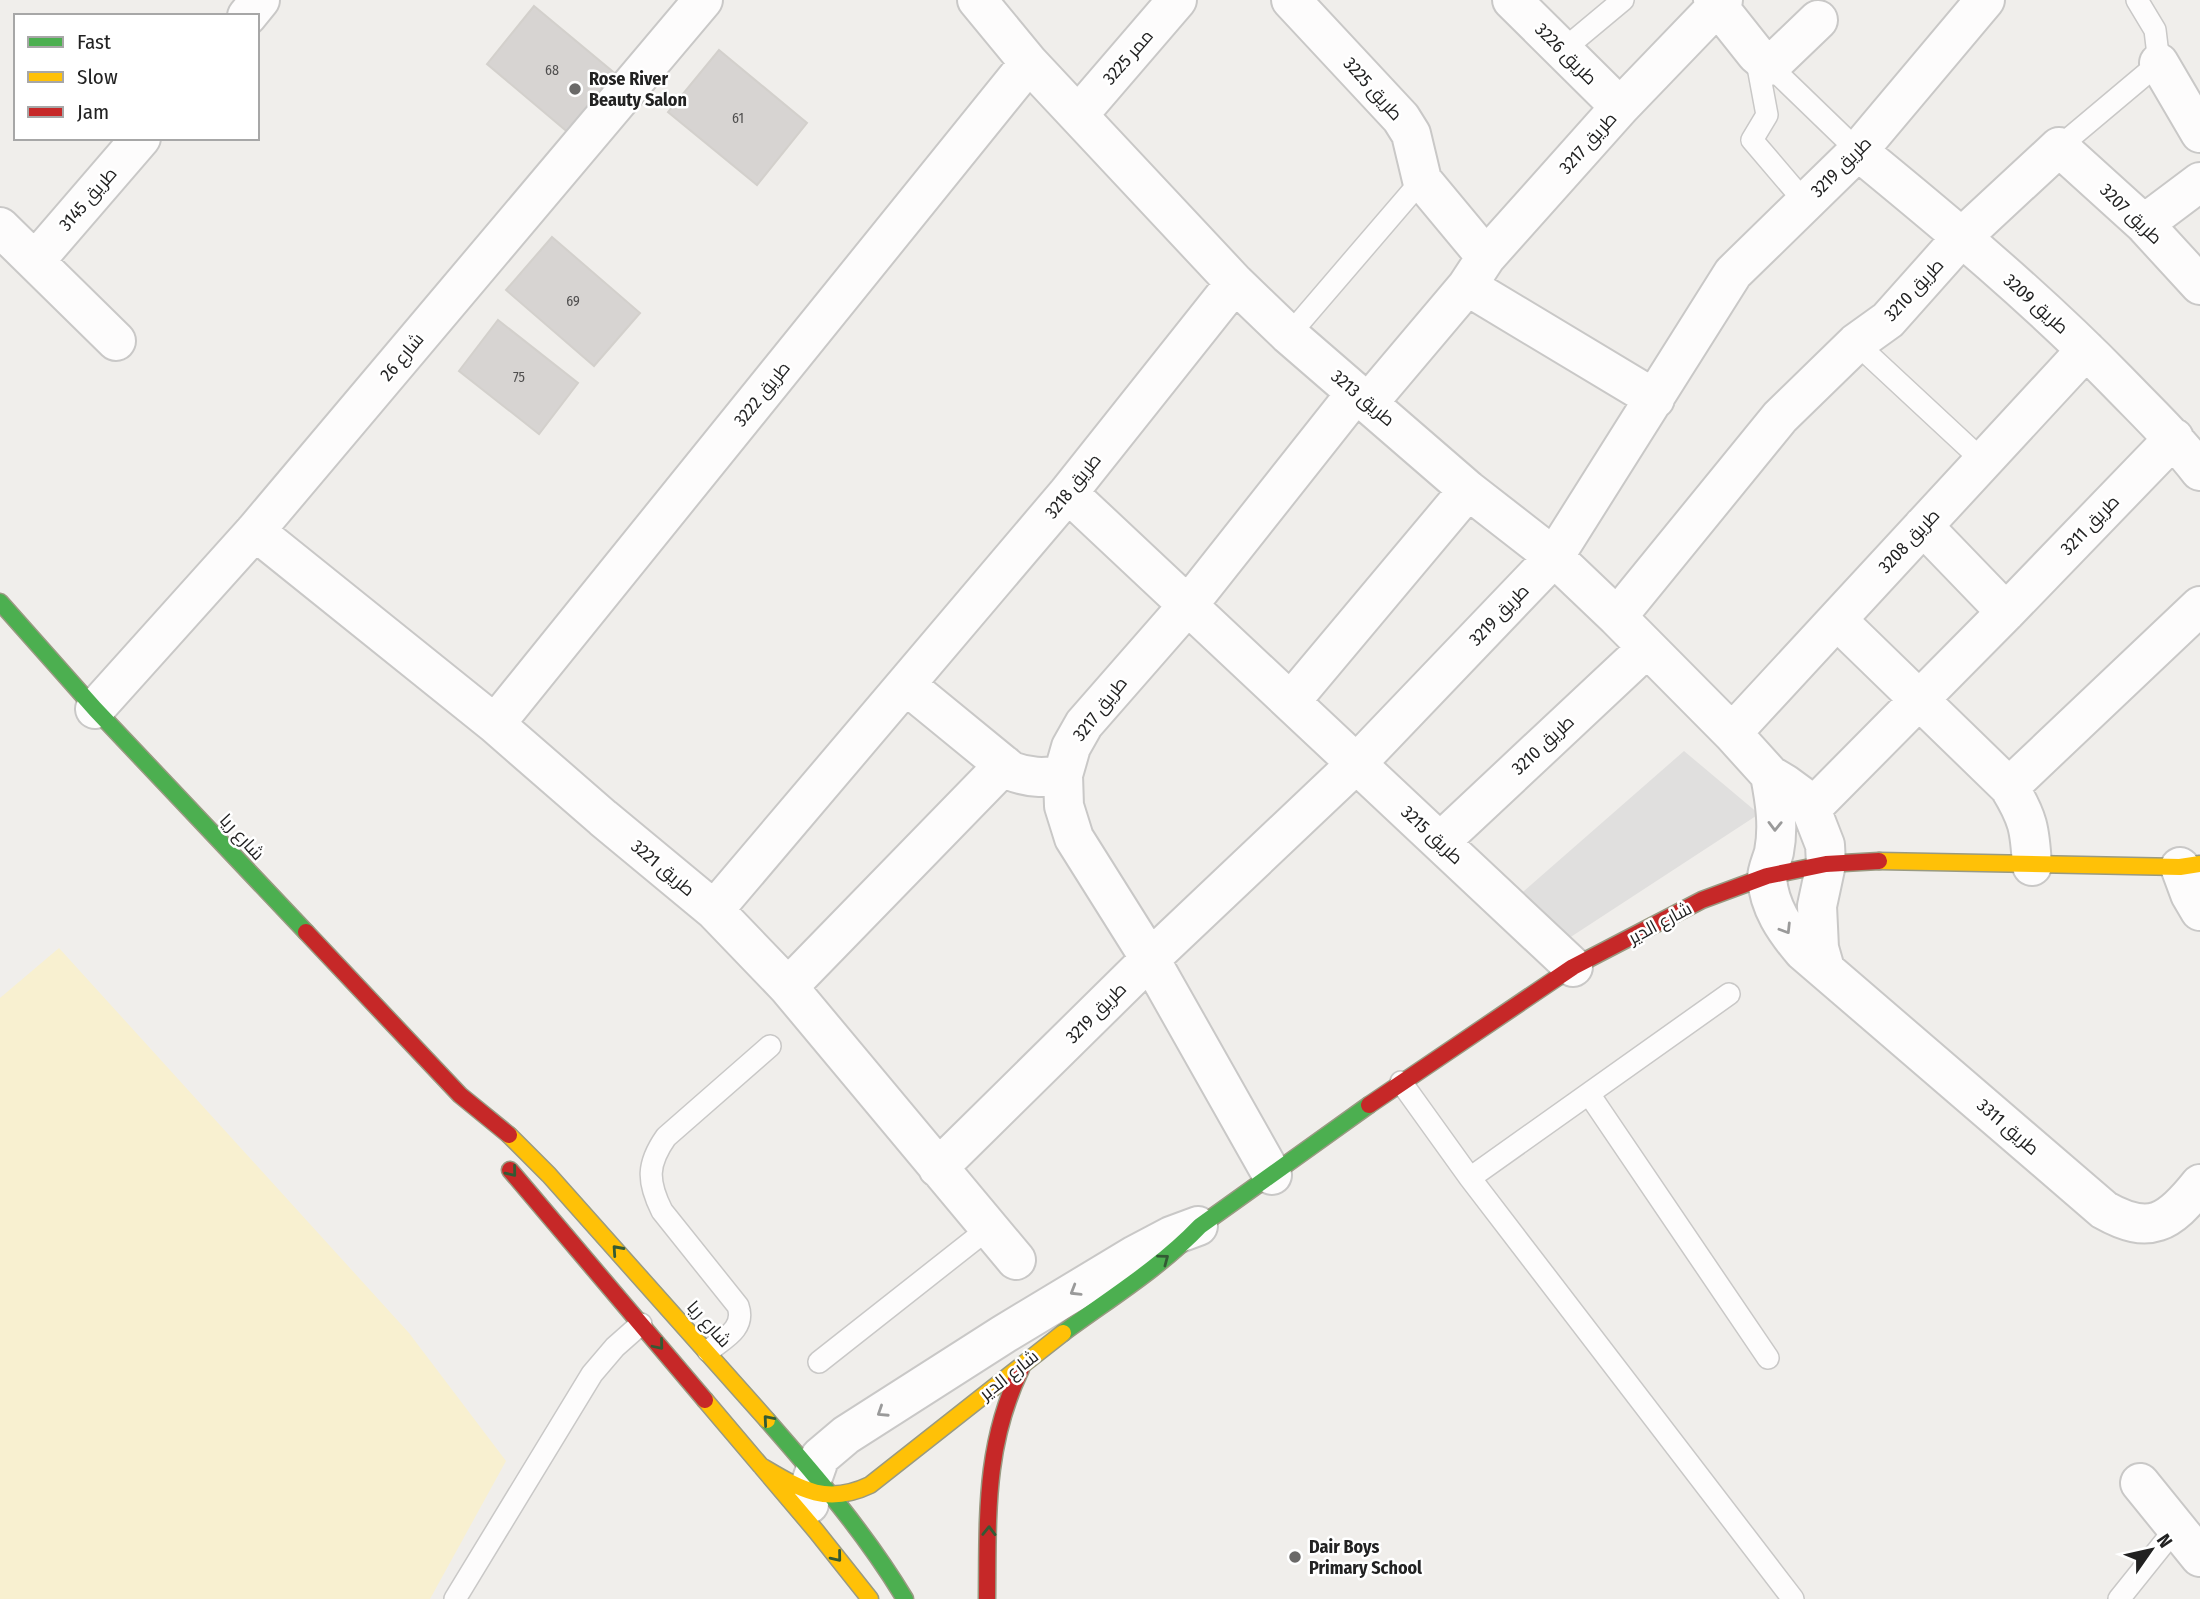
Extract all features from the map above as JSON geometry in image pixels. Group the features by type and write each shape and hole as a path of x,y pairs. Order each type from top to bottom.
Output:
{"main road":[{"name":"شارع ريا","path":"0,601 95,709 460,1096 511,1137 549,1175 708,1351 880,1557 905,1599"},
{"name":"شارع الدير","path":"818,1486 847,1495 870,1485 1025,1361 1162,1261 1200,1226 1401,1082 1573,967 1702,900 1767,876 1826,864 1899,861 2032,866 2190,866"},
{"name":"شارع ريا","path":"460,1096 485,1137"},
{"path":"499,1156 761,1465 870,1599"},
{"path":"987,1599 994,1440 1000,1412 1025,1361"},
{"path":"761,1465 818,1486"}],"street":[{"path":"249,14 260,0"},
{"name":"شارع 26","path":"95,709 255,531 703,0"},
{"name":"طريق 3213","path":"977,0 1029,63 1235,283 1289,335 1468,490 1554,557 1732,733 1770,775 1785,784 1811,809 1825,845 1826,864"},
{"name":"ممر 3225","path":"1079,114 1177,0"},
{"name":"طريق 3226","path":"1512,0 1620,107"},
{"name":"طريق 3219","path":"938,1168 1150,959 1357,763 1554,557 1733,273 1858,151 1985,0"},
{"name":"طريق 3225","path":"1296,2 1401,118 1411,134 1422,180 1477,272"},
{"name":"طريق 3217","path":"1272,1175 1150,959 1074,838 1064,806 1063,775 1071,747 1084,724 1189,604 1362,397 1477,272 1620,107 1718,2 1763,60"},
{"path":"1763,60 1818,20"},
{"name":"طريق 3222","path":"495,724 1029,63"},
{"path":"2158,63 2200,133"},
{"name":"طريق 3145","path":"35,261 139,140"},
{"name":"طريق 3207","path":"2059,147 2144,223 2200,285"},
{"name":"طريق 3210","path":"1617,617 1780,417 1856,343 1888,320 1962,237 2059,147"},
{"name":"طريق 3209","path":"1858,151 1962,237 2086,350 2192,457"},
{"path":"2144,223 2200,182"},
{"path":"0,227 117,341"},
{"path":"1477,272 1655,399"},
{"name":"طريق 3218","path":"714,910 1068,493 1235,283"},
{"name":"طريق 3208","path":"1732,733 2086,350"},
{"name":"طريق 3211","path":"1811,809 2006,612 2192,457"},
{"path":"1291,701 1468,490"},
{"name":"طريق 3215","path":"1068,493 1573,967"},
{"path":"1923,526 2006,612"},
{"name":"طريق 3221","path":"255,531 495,724 714,910 788,987 1016,1259"},
{"path":"2009,787 2200,606"},
{"path":"1837,620 2009,787 2029,824 2032,866"},
{"name":"طريق 3210","path":"1440,842 1647,648"},
{"path":"906,685 1011,771 1027,777 1063,775"},
{"path":"788,987 1004,765"},
{"path":"1767,876 1774,852 1776,826 1770,775"},
{"path":"1825,969 1819,948 1817,906 1826,864"},
{"path":"2190,866 2190,894 2200,911"},
{"name":"طريق 3311","path":"1767,876 1773,904 1785,929 1803,951 2104,1210 2125,1222 2150,1224 2173,1215 2200,1184"},
{"name":"شارع الدير","path":"818,1486 820,1457 846,1435 1004,1334 1153,1244 1200,1226"},
{"path":"2140,1483 2200,1557"},
{"path":"816,1531 810,1511 818,1486"}],"lane":[{"path":"1563,50 1623,0"},
{"path":"2137,0 2155,30 2158,63"},
{"path":"1763,60 1858,151"},
{"path":"1763,60 1767,115 1752,141 1805,202"},
{"name":"طريق 3210","path":"2059,147 2158,63"},
{"path":"1289,335 1422,180"},
{"path":"1856,343 1983,461"},
{"path":"1470,1178 1729,994"},
{"path":"708,1351 737,1327 740,1321 738,1306 662,1211 653,1193 650,1173 654,1153 666,1137 770,1046"},
{"path":"1401,1082 1470,1178 1793,1599"},
{"path":"1589,1094 1768,1358"},
{"path":"820,1362 989,1228"},
{"path":"455,1599 592,1374 641,1324"},
{"path":"2119,1599 2176,1528"}],"sand":[{"path":"59,948 409,1333 506,1461 430,1599 0,1599 0,998"}],"shaded area":[{"path":"1684,751 1759,814 1563,942 1516,898"}],"building":[{"path":"534,6 618,76 570,134 487,64"},
{"path":"719,50 807,123 757,185 668,112"},
{"path":"552,237 640,313 594,366 506,290"},
{"path":"498,320 578,383 539,434 459,371"}],"traffic: fast":[{"path":"0,602 95,709 306,932"},
{"path":"1063,1333 1151,1269 1200,1226 1369,1105"},
{"path":"767,1420 857,1529 905,1599"}],"traffic: slow":[{"path":"1879,861 2180,867 2200,864"},
{"path":"509,1135 549,1175 767,1420"},
{"path":"761,1466 788,1482 814,1492 840,1494 870,1485 1063,1333"},
{"path":"705,1400 870,1599"}],"traffic: jam":[{"path":"1369,1105 1573,967 1702,900 1767,876 1826,864 1879,861"},
{"path":"306,932 460,1095 509,1135"},
{"path":"510,1170 705,1400"},
{"path":"987,1599 988,1510 994,1454 1000,1426 1021,1369"}],"place":[{"name":"Rose River Beauty Salon","path":"575,89"},
{"name":"Dair Boys Primary School","path":"1295,1557"}]}
